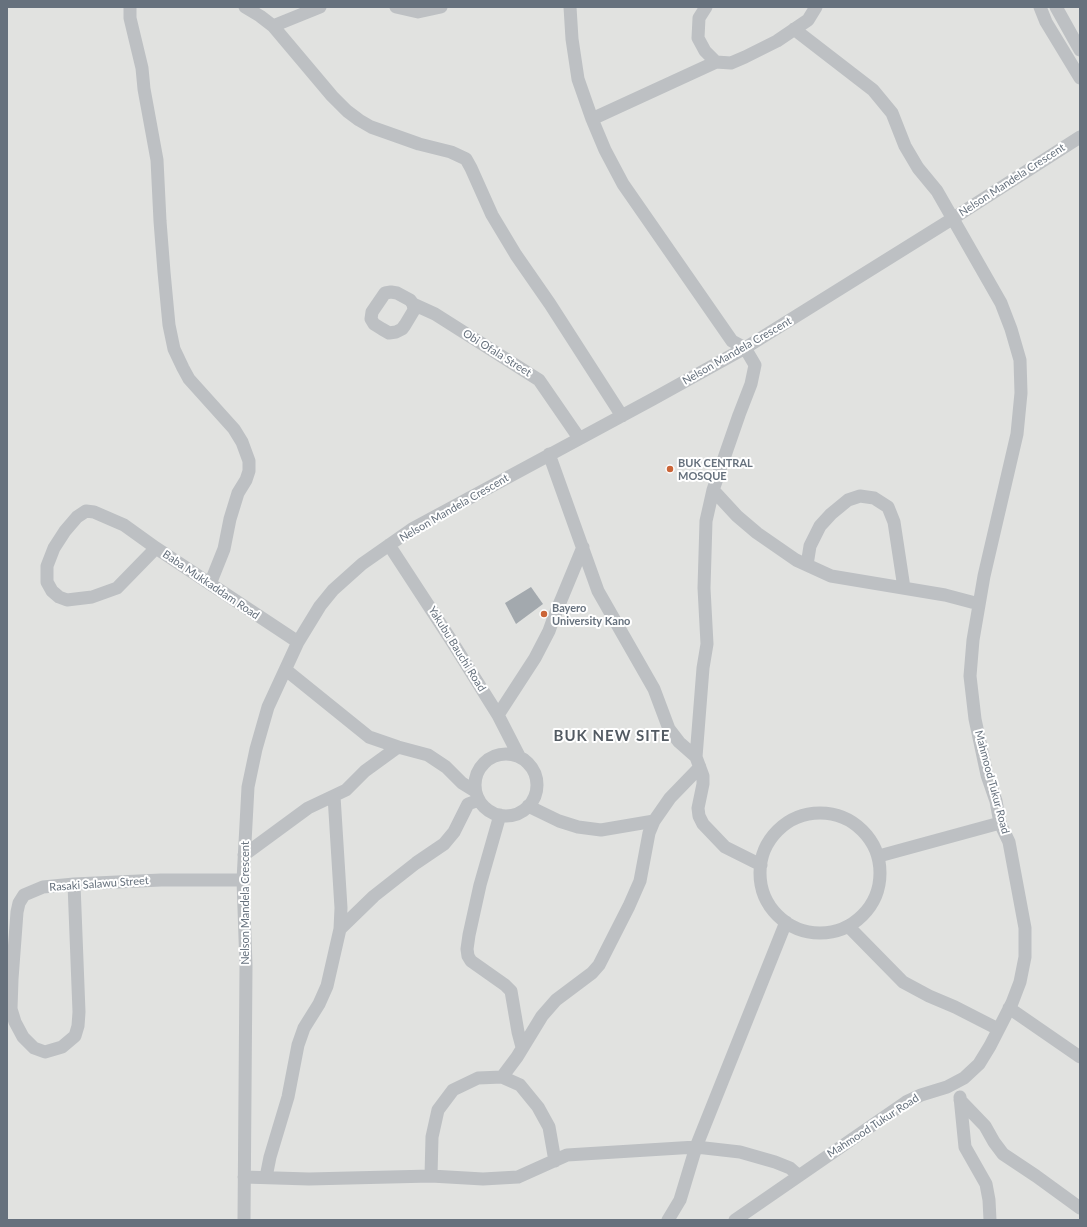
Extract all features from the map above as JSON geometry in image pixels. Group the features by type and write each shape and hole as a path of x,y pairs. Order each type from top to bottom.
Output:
{"street":[{"path":"130,7 130,18 142,68 144,89 157,160 166,292 169,325 174,349 182,368 189,379 234,429 242,442 249,461 249,471 238,494 230,519 224,549 210,584"},
{"path":"245,7 273,26 332,96 347,111 359,120 371,127 419,144 451,152 466,159 492,215 516,255 550,304 622,416"},
{"path":"273,26 320,7"},
{"path":"396,7 418,12 441,7"},
{"path":"570,7 572,38 578,79 605,150 623,184 732,341 745,348 755,365 751,384 713,490 706,521 704,588 707,644 703,668 698,762 703,776 703,784 698,808 699,816 703,824 725,847 761,865"},
{"path":"706,7 699,18 698,38 706,51 716,62"},
{"path":"592,119 716,62 731,63 777,41 808,20 816,7"},
{"path":"1040,7 1046,22 1080,78"},
{"path":"1056,7 1080,50"},
{"name":"Mahmood Tukur Road","path":"735,1220 906,1102 921,1095 947,1087 964,1078 979,1064 990,1046 1020,982 1025,957 1025,928 1009,842 1000,823 996,801 988,775 975,719 970,676 973,640 984,576 1017,434 1021,393 1020,360 1011,329 1001,303 937,191 918,168 905,146 892,113 872,90 794,29"},
{"name":"Nelson Mandela Crescent","path":"244,1220 246,966 243,880 248,787 268,707 298,642 320,606 333,590 362,564 412,529 745,348 952,219 1079,136"},
{"name":"Obi Ofala Street","path":"413,304 435,314 539,380 580,438"},
{"path":"549,454 598,591 654,689 669,729 698,762"},
{"path":"713,490 737,516 757,533 796,560 831,576 945,595 979,604"},
{"path":"807,565 810,546 820,526 831,514 848,500 860,496 874,498 888,507 894,522 904,588"},
{"name":"Baba Mukkaddam Road","path":"156,548 117,588 92,597 67,600 59,597 52,591 47,582 47,566 54,548 65,531 77,517 86,511 94,512 124,525 156,548 298,642"},
{"name":"Yakubu Bauchi Road","path":"389,545 498,715 519,756"},
{"path":"498,715 535,658 549,631 582,547"},
{"path":"286,670 369,737 428,755 446,767 477,795 485,808 493,813 500,815 512,815 521,812 528,806 534,798 537,789 533,770 527,762 519,756 500,754 491,757 483,763 478,771 475,781 477,795"},
{"path":"244,854 308,808 346,790 365,770 398,747"},
{"path":"502,1077 517,1057 542,1016 556,1000 592,973 599,965 640,881 654,821 698,762"},
{"path":"340,929 385,887 444,844 454,832 468,804 477,795"},
{"path":"266,1177 271,1151 288,1096 298,1045 304,1028 319,1004 327,986 340,929 341,908 334,796"},
{"path":"528,806 559,821 578,827 601,830 654,821"},
{"path":"810,814 829,814 847,819 862,830 879,856 879,881 874,899 863,915 848,926 830,932 812,933 794,927 786,922 778,916 767,901 761,884 761,865 766,847 777,831 792,820 810,814"},
{"path":"500,815 480,885 467,949 468,956 471,961 511,991 522,1047"},
{"path":"879,856 1000,823"},
{"name":"Rasaki Salawu Street","path":"74,884 79,1012 78,1026 75,1036 62,1047 45,1052 34,1048 23,1037 15,1022 11,1009 16,912 24,895 43,887 74,884 161,880 243,880"},
{"path":"668,1220 680,1200 696,1147 786,922"},
{"path":"848,926 903,982 998,1030"},
{"path":"1009,1008 1080,1057"},
{"path":"431,1176 432,1137 438,1110 453,1090 478,1078 502,1077 520,1085 538,1107 549,1127 555,1161"},
{"path":"957,1082 965,1147 986,1184 990,1200 990,1220"},
{"path":"960,1100 985,1126 1002,1154 1036,1176 1080,1208"},
{"path":"244,1177 309,1178 431,1176 483,1179 518,1178 568,1155 696,1147 740,1152 790,1168 799,1176"}],"shaded area":[{"name":"Bayero University Kano","path":"7,7 1080,7 1080,1220 7,1220"}],"building":[{"path":"531,587 543,604 516,624 505,603"}],"place":[{"name":"BUK CENTRAL MOSQUE","path":"670,469"},
{"name":"Bayero University Kano","path":"544,614"}],"district":[{"name":"BUK NEW SITE","path":"612,736"}]}
